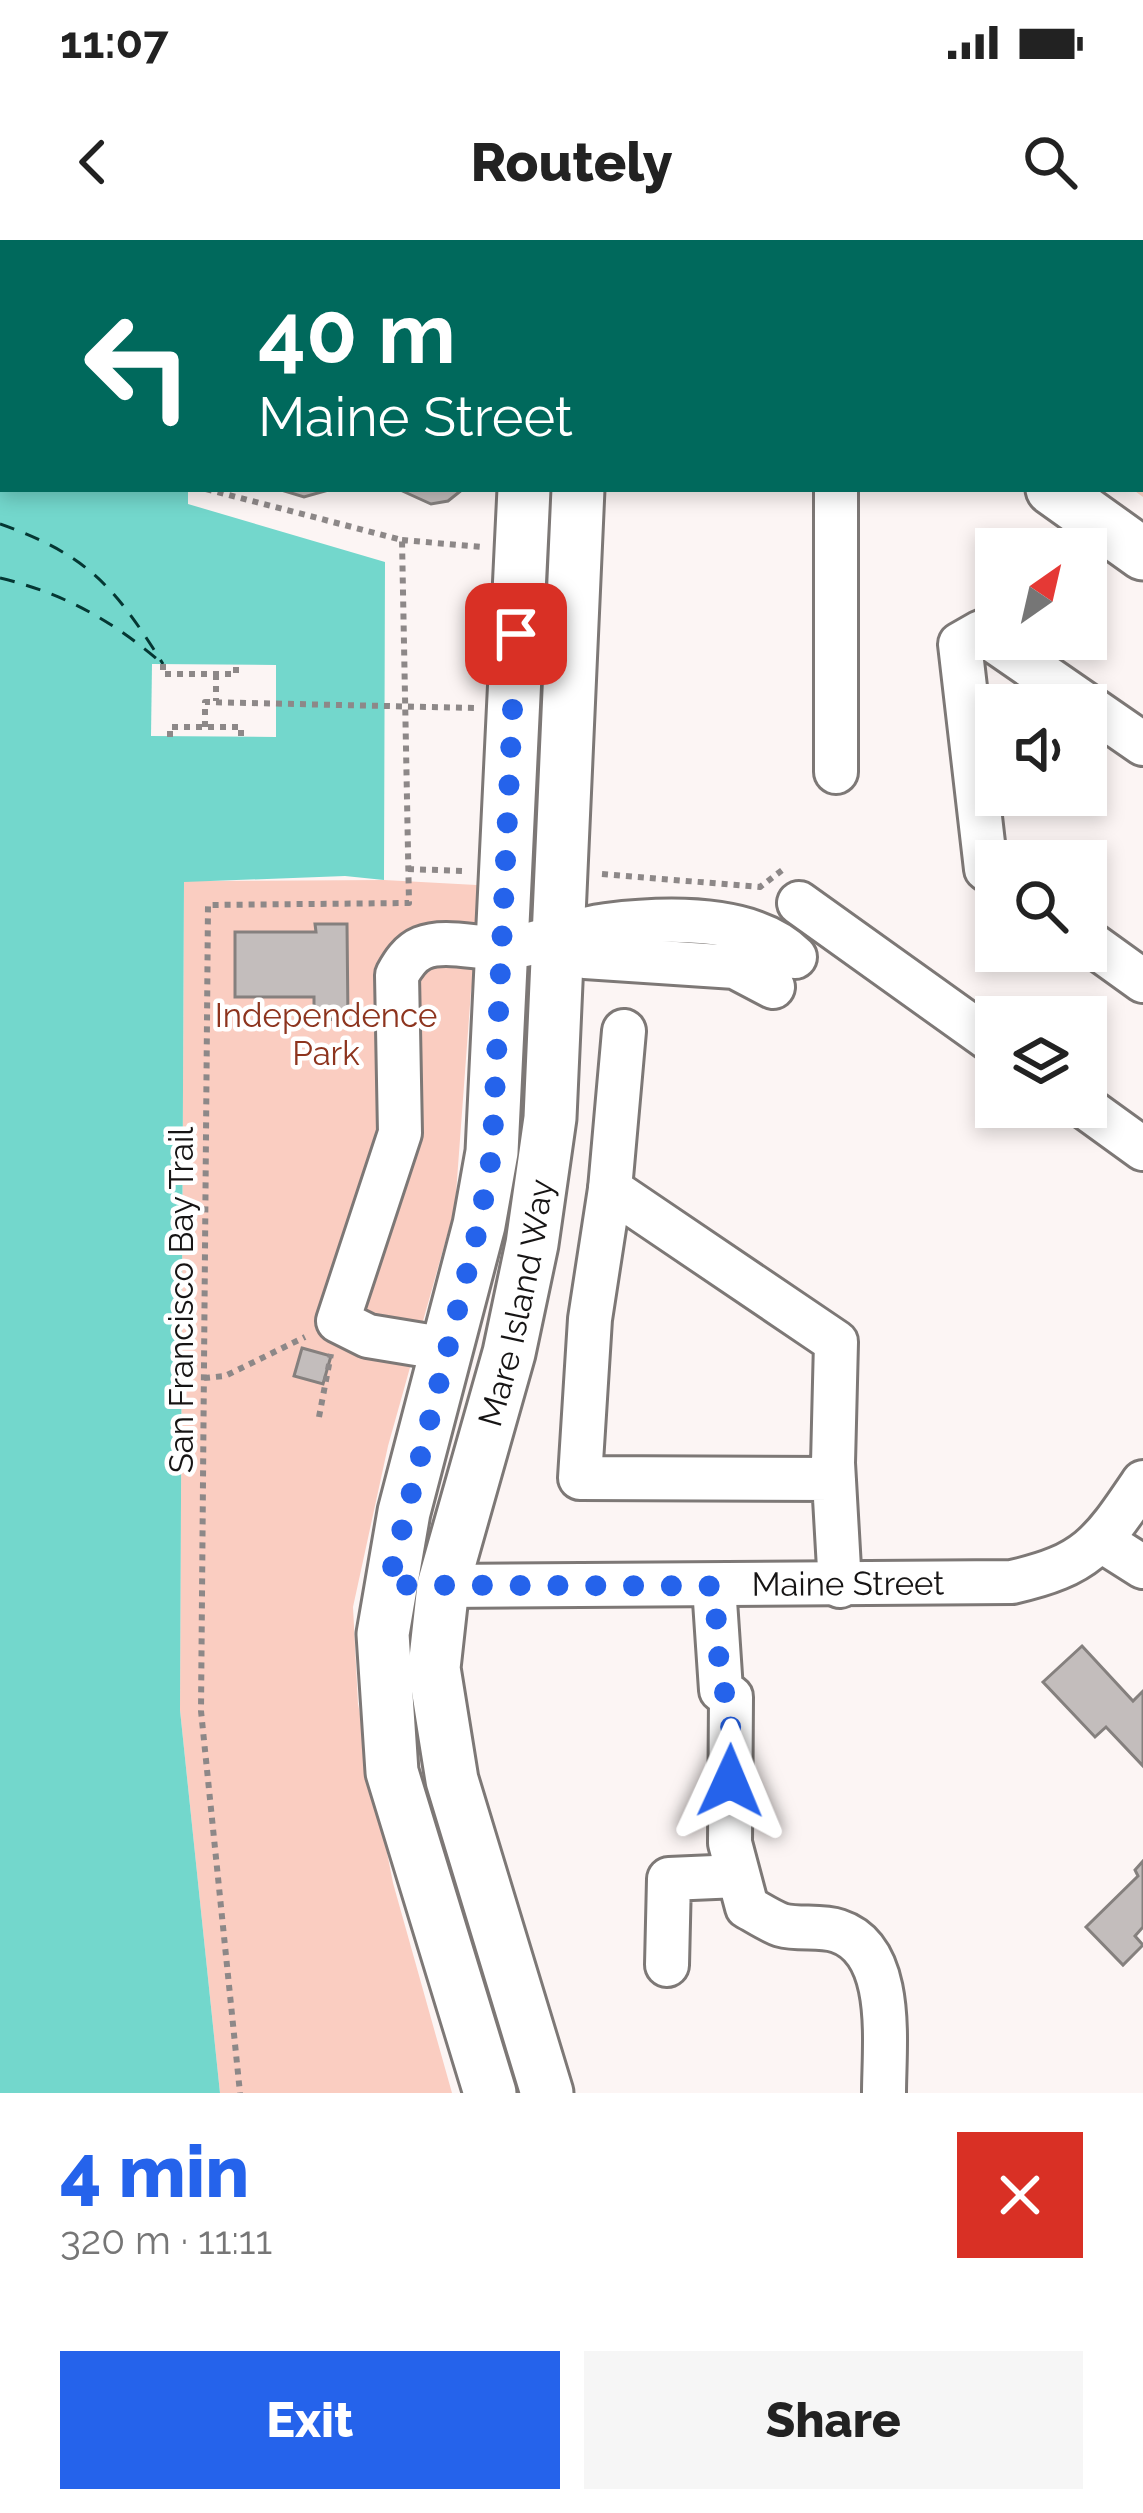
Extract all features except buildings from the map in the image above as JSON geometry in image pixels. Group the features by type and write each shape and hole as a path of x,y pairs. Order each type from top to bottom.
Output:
{"main road":[{"name":"Mare Island Way","path":"490,2093 392,1772 384,1698 388,1585 492,1153 524,492"},
{"name":"Mare Island Way","path":"547,2093 452,1780 434,1668 443,1586 508,1353 532,1244 550,1118 578,492"},
{"path":"1056,492 1143,554"},
{"name":"Maine Street","path":"388,1585 443,1586"}],"street":[{"path":"836,492 836,772"},
{"path":"983,840 960,644 981,632 1143,744"},
{"path":"801,887 975,1027"},
{"path":"447,1349 368,1336 338,1321 400,1133 398,975 424,947 503,948 555,941 602,925 674,923 747,930 780,942 784,972"},
{"path":"1107,955 1143,981"},
{"path":"935,968 975,996"},
{"path":"624,1031 610,1189 590,1319 580,1478 833,1479"},
{"path":"1107,1089 1143,1114"},
{"path":"1107,1123 1143,1149"},
{"path":"610,1189 836,1342 833,1479 840,1586"},
{"path":"1143,1482 1102,1541 1143,1567"},
{"name":"Maine Street","path":"443,1586 1012,1582 1062,1571 1102,1541"},
{"path":"714,1586 714,1646 721,1690 731,1697 730,1843 748,1907 782,1925 832,1929 856,1938 874,1962 884,2093"},
{"path":"667,1965 669,1880 738,1876"}],"path":[{"path":"218,492 402,540 521,549"},
{"path":"402,540 408,869 467,871"},
{"path":"163,664 163,674 236,674 236,665"},
{"path":"216,674 216,701"},
{"path":"205,727 205,702 216,701 475,708"},
{"path":"170,736 170,727 241,727 241,737"},
{"name":"San Francisco Bay Trail","path":"240,2093 202,1711 208,905 409,903 408,869"},
{"path":"605,874 760,886 774,872 801,887"},
{"path":"204,1378 225,1376 338,1321"},
{"path":"319,1418 338,1321"}],"green space":[{"name":"Independence Park","path":"384,880 495,886 471,991 455,1207 388,1446 353,1607 358,1704 393,1883 452,2093 220,2093 180,1710 184,881"}],"water":[{"path":"0,492 188,492 188,504 385,562 384,880 345,876 184,882 180,1710 220,2093 0,2093"}],"pier":[{"path":"152,664 276,665 276,737 151,736"}],"ferry route":[{"path":"0,524 56,548 96,577 130,614 163,664"},
{"path":"0,578 83,609 157,659"}],"route":[{"path":"516,634 492,1153 479,1225 388,1585 714,1586 714,1646 721,1690 731,1697 730,1781"}]}
